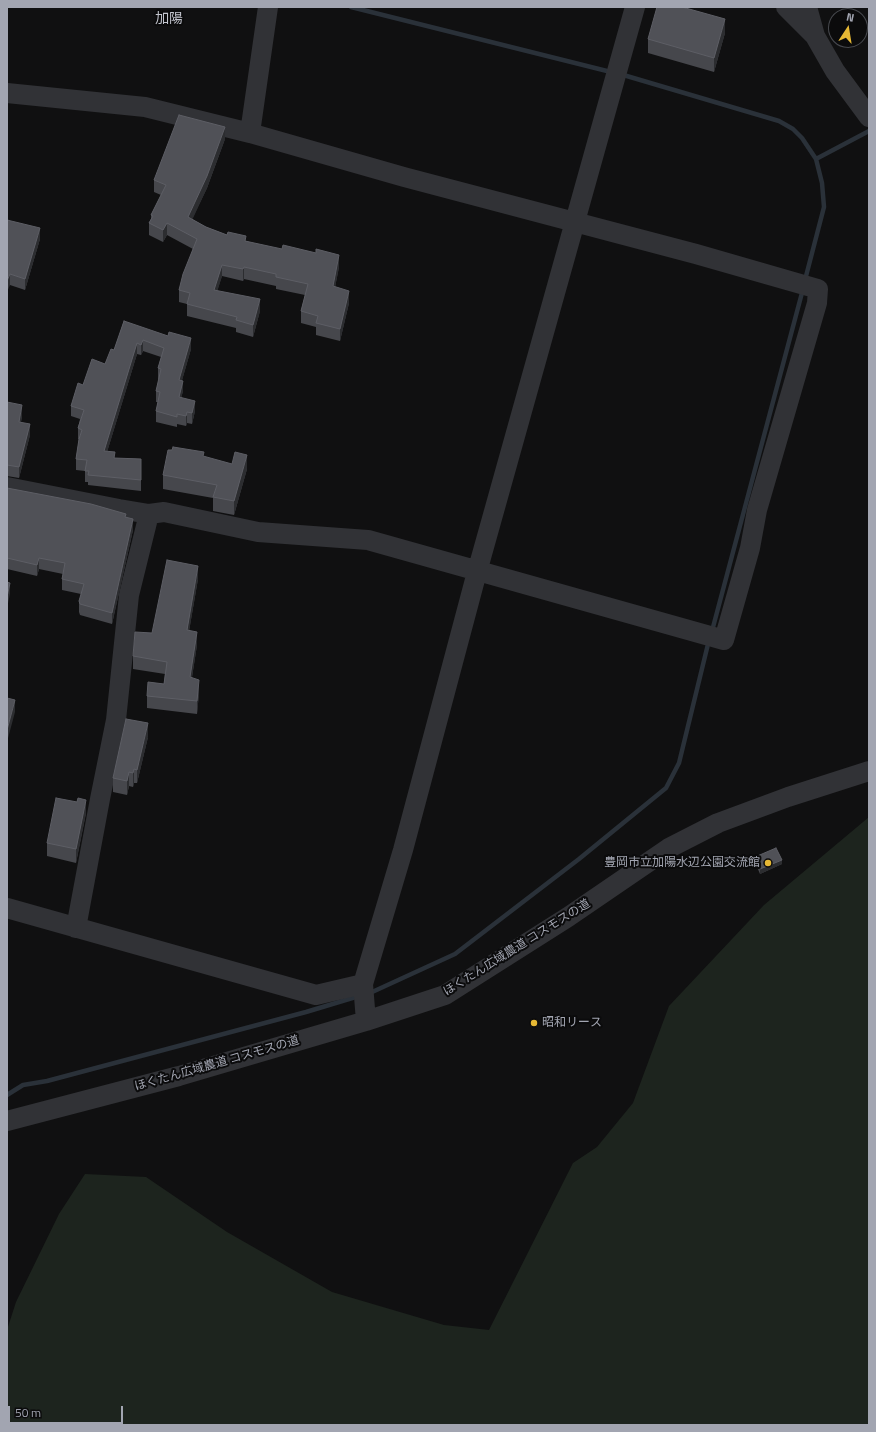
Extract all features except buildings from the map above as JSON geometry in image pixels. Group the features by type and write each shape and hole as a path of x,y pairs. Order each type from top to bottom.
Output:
{"street":[{"path":"250,133 268,7"},
{"path":"366,1021 363,984 403,850 477,572 635,7"},
{"path":"786,7 814,36 835,70 869,117"},
{"path":"807,7 814,36"},
{"path":"7,93 145,106 250,133 404,177 576,222 818,289 817,302 757,510 750,548 724,640 477,572 368,540 258,532 164,512 149,514 7,487"},
{"path":"76,928 116,720 129,595 149,514"},
{"name":"ほくたん広域農道 コスモスの道","path":"7,1121 179,1076 366,1021 445,995 568,916 669,848 718,823 788,796 869,771"},
{"path":"7,908 316,995 363,984"}],"shaded area":[{"path":"869,817 869,1425 7,1425 7,1330 16,1302 59,1214 85,1174 146,1177 227,1232 332,1292 444,1325 489,1330 573,1163 597,1147 633,1103 669,1006 764,905"}],"waterway":[{"path":"351,7 611,72"},
{"path":"620,74 779,121 793,129 802,138 816,159"},
{"path":"805,280 824,207 822,183 816,159 869,131"},
{"path":"712,631 803,289"},
{"path":"370,993 455,954 579,859 666,788 679,763 709,640"},
{"path":"7,1095 23,1085 47,1081 306,1012 359,996"}],"place":[{"name":"豊岡市立加陽水辺公園交流館","path":"768,863"},
{"name":"昭和リース","path":"534,1023"}],"district":[{"name":"加陽","path":"169,20"}]}
